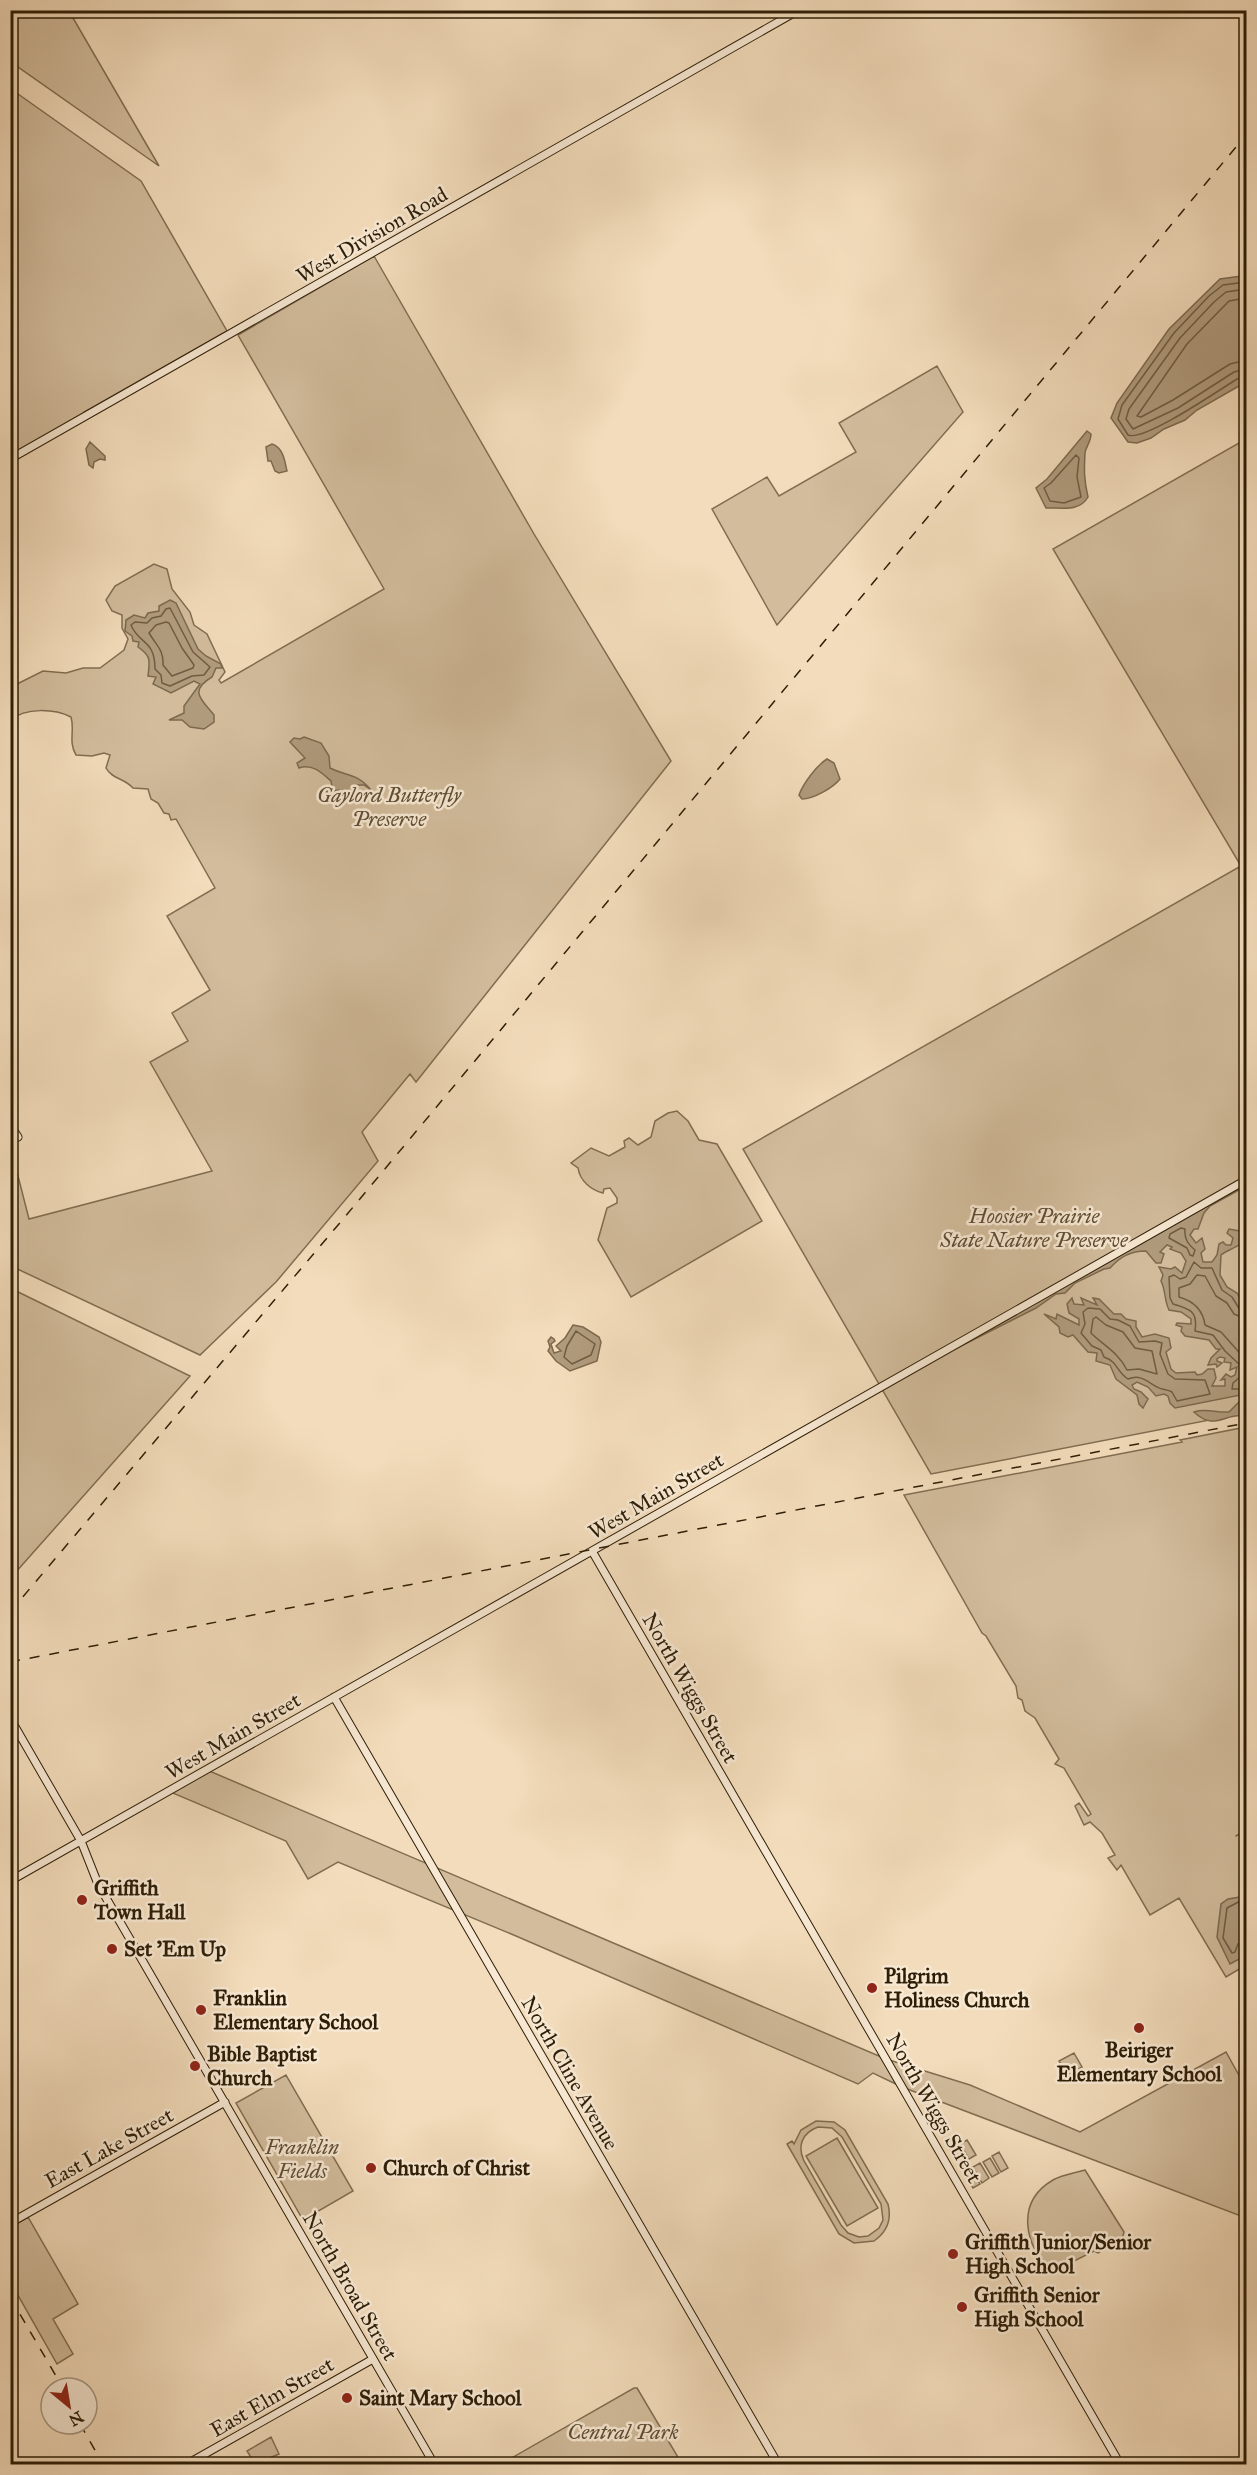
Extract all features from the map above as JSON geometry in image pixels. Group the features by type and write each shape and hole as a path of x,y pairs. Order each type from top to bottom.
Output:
{"street":[{"name":"West Division Road","path":"10,459 799,10"},
{"path":"10,1125 14,1139"},
{"name":"West Main Street","path":"10,1881 1246,1180"},
{"name":"North Wiggs Street","path":"592,1551 1120,2464"},
{"name":"North Cline Avenue","path":"334,1697 778,2464"},
{"name":"North Broad Street","path":"10,1718 81,1841 98,1884 434,2464"},
{"name":"East Lake Street","path":"10,2223 225,2102"},
{"name":"East Elm Street","path":"187,2464 373,2359"}],"green space":[{"path":"11,10 69,11 159,166 11,62"},
{"path":"11,89 141,181 227,331 84,412 85,416 11,457"},
{"name":"Gaylord Butterfly Preserve","path":"374,256 534,534 671,761 416,1082 410,1074 362,1132 378,1161 276,1282 200,1355 11,1266 11,1173 17,1172 29,1219 212,1171 150,1062 188,1041 172,1013 210,990 167,916 215,888 176,819 171,820 169,814 164,813 158,803 151,799 148,789 133,788 111,774 106,768 110,755 104,753 92,756 76,755 72,745 71,717 57,712 32,711 11,720 11,687 43,671 66,673 83,668 100,668 124,650 128,639 122,628 122,615 112,611 106,600 115,586 154,564 167,569 172,589 190,612 194,625 207,634 225,672 219,680 221,683 384,589 238,335"},
{"path":"937,366 963,412 777,625 712,509 767,477 779,496 856,452 839,423"},
{"name":"Hoosier Prairie State Nature Preserve","path":"1246,439 1246,1413 931,1474 743,1149 1241,866 1053,549"},
{"path":"677,1111 688,1121 699,1140 717,1144 762,1221 631,1297 598,1240 607,1208 617,1203 617,1198 610,1188 604,1189 603,1193 590,1187 581,1177 578,1168 571,1163 591,1148 609,1156 625,1147 624,1141 629,1138 638,1145 651,1137 655,1121 668,1113"},
{"path":"10,1288 190,1376 15,1573 10,1565"},
{"path":"1246,1427 1246,1965 1226,1977 1179,1898 1150,1915 1121,1865 1117,1870 1108,1858 1115,1855 1102,1833 1090,1822 1084,1825 1075,1806 1079,1803 1088,1816 1091,1814 1064,1768 1055,1764 1059,1759 1035,1718 1025,1711 1022,1700 1018,1698 1016,1686 982,1633 904,1495 1182,1442 1180,1440"},
{"path":"207,1770 886,2059 970,2085 1080,2132 1226,2052 1246,2088 1246,2218 902,2087 873,2073 858,2084 516,1936 338,1862 308,1879 286,1841 168,1791"},
{"path":"1074,2053 1082,2067 1068,2075 1059,2061"},
{"name":"Franklin Fields","path":"286,2075 353,2191 303,2220 236,2103"},
{"path":"816,2121 834,2122 845,2130 888,2204 887,2225 874,2241 854,2243 839,2234 787,2144 792,2141 794,2144 801,2130","holes":["818,2127 832,2128 842,2137 881,2204 883,2220 879,2228 868,2236 859,2237 848,2233 841,2225 804,2161 801,2145 805,2136"]},
{"path":"837,2138 878,2208 847,2226 806,2156"},
{"path":"967,2140 976,2155 969,2159 960,2144"},
{"path":"957,2145 966,2160 959,2164 950,2149"},
{"path":"999,2152 1008,2168 1001,2172 992,2156"},
{"path":"990,2158 999,2173 992,2177 983,2162"},
{"path":"980,2163 989,2178 982,2183 973,2167"},
{"path":"971,2169 980,2184 973,2188 964,2173"},
{"path":"1085,2170 1124,2232 1122,2240 1098,2253 1094,2251 1052,2272 1035,2250 1030,2237 1029,2212 1033,2200 1041,2189 1053,2180"},
{"path":"28,2217 78,2304 53,2319 73,2354 57,2364 11,2283 11,2227"},
{"name":"Central Park","path":"634,2388 637,2388 682,2464 501,2464"},
{"path":"271,2437 279,2454 255,2464 247,2451"}],"water":[{"path":"1246,276 1246,382 1151,438 1137,443 1128,442 1111,418 1117,403 1169,329 1220,279"},
{"path":"1087,431 1091,434 1085,459 1088,497 1080,505 1074,507 1046,508 1036,488 1047,479"},
{"path":"90,442 105,456 105,460 100,459 94,462 93,468 89,465 86,449"},
{"path":"272,444 281,452 287,471 279,473 275,471 271,461 268,461 266,447"},
{"path":"170,600 176,603 198,649 221,664 222,668 216,668 212,677 200,687 202,700 214,715 214,722 204,729 190,727 182,720 169,720 184,713 184,706 200,684 194,681 171,693 153,684 156,677 148,676 147,656 138,647 139,642 133,641 132,636 125,631 126,620 134,615 145,618 148,613 159,611 159,606"},
{"path":"304,737 321,743 329,756 330,768 357,778 371,790 364,785 358,785 351,792 343,792 342,797 339,790 333,791 330,798 327,796 327,787 332,787 331,781 312,768 299,768 297,763 305,758 290,742 294,738"},
{"path":"827,759 834,763 840,779 822,792 802,799 799,795 804,786 814,771"},
{"path":"1246,1184 1210,1206 1204,1213 1198,1229 1194,1229 1190,1235 1196,1243 1202,1238 1205,1249 1201,1253 1203,1262 1212,1262 1217,1255 1219,1244 1223,1242 1231,1245 1233,1238 1227,1233 1229,1229 1245,1232 1246,1245 1240,1244 1221,1255 1220,1275 1227,1287 1237,1293 1246,1309 1246,1394 1175,1408 1168,1396 1164,1394 1156,1396 1148,1387 1137,1382 1132,1385 1134,1389 1148,1399 1143,1408 1139,1404 1137,1395 1116,1379 1110,1365 1096,1361 1097,1353 1088,1352 1073,1335 1068,1337 1060,1333 1059,1327 1044,1314 1056,1319 1057,1314 1079,1325 1079,1319 1069,1313 1067,1304 1072,1298 1074,1304 1084,1305 1081,1298 1097,1305 1093,1298 1099,1299 1114,1314 1121,1314 1126,1319 1136,1321 1136,1327 1142,1337 1155,1334 1169,1338 1171,1348 1166,1352 1171,1369 1176,1373 1195,1372 1197,1375 1208,1369 1214,1369 1216,1378 1212,1386 1225,1386 1225,1379 1221,1380 1226,1374 1231,1377 1235,1375 1237,1367 1230,1370 1231,1363 1224,1362 1225,1358 1220,1357 1217,1361 1222,1363 1217,1367 1216,1364 1208,1365 1220,1349 1216,1349 1209,1340 1185,1336 1181,1331 1182,1327 1176,1325 1177,1323 1191,1324 1191,1319 1181,1312 1169,1310 1167,1306 1161,1281 1163,1275 1159,1267 1171,1269 1175,1267 1182,1273 1186,1261 1181,1253 1170,1249 1172,1247 1167,1245 1160,1252 1164,1254 1161,1263 1156,1263 1146,1251 1130,1253 1110,1268 1075,1283 1065,1293 1056,1294 1036,1308 955,1349"},
{"path":"573,1325 583,1327 599,1337 601,1342 597,1361 570,1371 556,1361 548,1351 550,1347 548,1341 551,1337 555,1341 551,1344 554,1353 561,1351 556,1346 565,1338"},
{"path":"1240,1401 1246,1404 1246,1416 1232,1416 1214,1421 1201,1418 1194,1412 1203,1410 1229,1412"},
{"path":"1246,1884 1246,1946 1242,1949 1243,1957 1230,1964 1217,1937 1221,1904 1228,1899 1240,1897"}],"waterway":[{"path":"1236,1836 1246,1830"}],"railway":[{"path":"10,1612 344,1218 1246,135"},
{"path":"10,1662 1246,1423"},
{"path":"10,2297 56,2376"},
{"path":"87,2436 103,2464"}],"place":[{"name":"Griffith Town Hall","path":"82,1900"},
{"name":"Set 'Em Up","path":"112,1949"},
{"name":"Pilgrim Holiness Church","path":"872,1988"},
{"name":"Franklin Elementary School","path":"201,2010"},
{"name":"Beiriger Elementary School","path":"1139,2028"},
{"name":"Bible Baptist Church","path":"195,2066"},
{"name":"Church of Christ","path":"371,2168"},
{"name":"Griffith Junior/Senior High School","path":"953,2254"},
{"name":"Griffith Senior High School","path":"962,2307"},
{"name":"Saint Mary School","path":"347,2398"}]}
